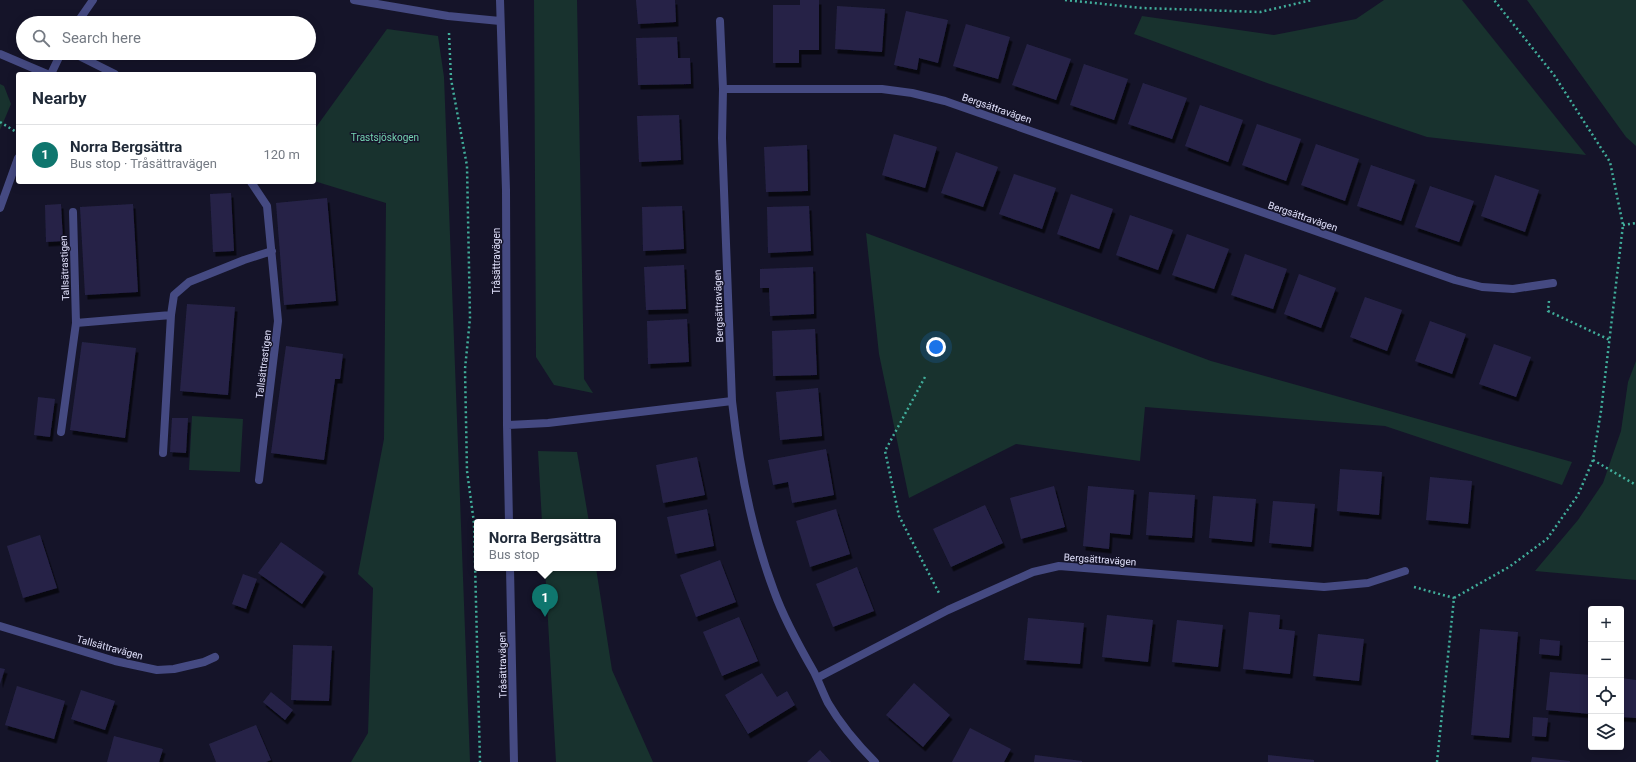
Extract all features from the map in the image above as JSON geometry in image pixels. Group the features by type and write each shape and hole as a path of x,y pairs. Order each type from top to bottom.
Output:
{"street":[{"path":"82,16 93,0"},
{"path":"354,0 448,16 500,21"},
{"name":"Tråsättravägen","path":"500,0 506,190 509,519"},
{"path":"720,21 723,89"},
{"path":"0,54 42,72"},
{"path":"52,72 58,60"},
{"path":"87,60 111,72"},
{"name":"Bergsättravägen","path":"875,762 859,746 843,726 828,703 817,678 789,627 763,560 750,510 736,438 732,401 722,138 723,89 882,89 912,93 945,101 1455,280 1482,287 1512,289 1553,283"},
{"path":"0,208 16,164"},
{"name":"Tallsättrastigen","path":"252,184 267,206 278,321 259,480"},
{"name":"Tallsätrastigen","path":"72,212 76,322"},
{"path":"163,453 171,315 174,295 189,282 244,260 272,251"},
{"path":"61,432 76,322 171,315"},
{"path":"507,425 548,424 732,401"},
{"name":"Bergsättravägen","path":"817,678 948,610 1033,572 1059,566 1324,587 1368,583 1405,571"},
{"name":"Tråsättravägen","path":"510,571 514,762"},
{"name":"Tallsättravägen","path":"0,626 116,661 157,670 185,667 215,658"}],"path":[{"path":"1064,0 1142,8 1260,12 1312,0"},
{"path":"1405,571 1414,588 1454,598 1509,567 1547,539 1578,495 1592,460 1601,411 1623,225 1610,162 1554,75 1494,0"},
{"path":"448,16 451,79 467,166 470,318 465,369 467,472 474,522"},
{"path":"0,122 16,132"},
{"path":"1623,225 1636,223"},
{"path":"1553,283 1548,311 1610,340"},
{"path":"925,377 885,451 899,516 948,610"},
{"path":"1592,460 1636,485"},
{"path":"475,571 480,762"},
{"path":"1436,762 1454,598"}],"green space":[{"path":"534,0 577,0 584,379 593,393 554,385 536,357"},
{"path":"1384,0 1462,0 1586,155 1427,137 1267,83 1134,34 1142,16 1274,35 1356,19"},
{"path":"1527,0 1636,0 1636,146 1626,137"},
{"name":"Trastsjöskogen","path":"387,29 438,36 444,77 470,762 351,762 368,733 373,588 358,574 384,439 386,203 316,182 316,127"},
{"path":"0,84 4,86 11,104 0,130"},
{"path":"866,233 1211,361 1572,462 1562,485 1385,426 1145,407 1140,461 1016,444 909,498 879,354"},
{"path":"1636,361 1636,580 1535,571 1578,520 1603,483 1621,431 1628,382"},
{"path":"192,416 243,419 240,472 189,470"},
{"path":"538,451 577,452 588,519 542,519"},
{"path":"545,571 596,571 612,670 653,762 556,762"}],"building":[{"path":"636,0 675,0 676,22 638,24"},
{"path":"800,0 819,0 819,50 799,50 799,63 773,63 773,5 800,5"},
{"path":"837,6 885,9 882,52 835,49"},
{"path":"906,11 948,20 938,63 919,58 917,70 894,65"},
{"path":"966,24 1010,37 998,79 953,66"},
{"path":"677,37 678,58 690,58 691,84 638,85 636,38"},
{"path":"1027,44 1071,59 1056,100 1012,85"},
{"path":"1084,64 1128,79 1114,120 1070,105"},
{"path":"1143,83 1187,98 1172,139 1128,124"},
{"path":"1200,105 1243,120 1228,162 1185,146"},
{"path":"679,115 681,160 639,162 637,116"},
{"path":"1257,124 1301,139 1286,181 1242,165"},
{"path":"894,134 937,147 925,188 882,175"},
{"path":"1316,144 1359,159 1345,201 1301,185"},
{"path":"807,145 808,191 766,192 764,147"},
{"path":"956,152 998,167 983,207 941,193"},
{"path":"1371,165 1415,180 1401,221 1357,206"},
{"path":"1014,174 1056,188 1042,229 999,214"},
{"path":"1495,175 1539,190 1525,232 1481,216"},
{"path":"1430,186 1474,201 1459,242 1415,227"},
{"path":"231,193 234,251 213,252 210,194"},
{"path":"1071,194 1113,209 1099,249 1057,234"},
{"path":"327,198 336,301 284,305 276,203"},
{"path":"61,204 63,241 46,242 45,205"},
{"path":"133,204 138,292 85,295 80,207"},
{"path":"682,206 684,249 643,251 642,207"},
{"path":"809,206 811,251 768,253 767,207"},
{"path":"1130,215 1173,230 1158,270 1116,255"},
{"path":"1187,234 1229,249 1214,289 1172,275"},
{"path":"1245,254 1287,269 1273,309 1231,295"},
{"path":"684,265 686,309 646,310 644,267"},
{"path":"813,267 814,314 770,316 769,288 760,288 760,269"},
{"path":"1299,274 1336,288 1321,328 1284,314"},
{"path":"1365,297 1402,310 1387,351 1350,337"},
{"path":"187,304 235,307 228,395 180,391"},
{"path":"687,319 689,362 648,364 647,321"},
{"path":"1430,321 1466,334 1452,374 1415,361"},
{"path":"815,329 817,375 773,376 772,331"},
{"path":"82,342 136,348 125,438 70,430"},
{"path":"1494,344 1531,357 1516,397 1479,384"},
{"path":"286,346 343,354 340,379 335,379 324,460 271,453"},
{"path":"818,388 822,436 780,440 776,392"},
{"path":"38,397 55,399 50,437 34,435"},
{"path":"172,418 188,418 186,453 170,452"},
{"path":"826,449 834,495 792,503 788,482 773,485 768,460"},
{"path":"697,457 705,495 663,503 656,465"},
{"path":"1340,469 1382,472 1379,515 1337,511"},
{"path":"1430,477 1472,481 1468,524 1426,520"},
{"path":"1054,486 1065,527 1021,539 1010,498"},
{"path":"1088,486 1134,490 1130,535 1110,533 1109,549 1083,546"},
{"path":"1149,492 1195,495 1192,538 1146,535"},
{"path":"1213,496 1256,499 1252,542 1209,538"},
{"path":"1273,501 1315,504 1311,547 1269,543"},
{"path":"985,505 1003,543 951,567 933,529"},
{"path":"707,509 714,546 675,554 667,517"},
{"path":"836,509 850,554 810,567 796,521"},
{"path":"40,535 57,588 23,598 7,546"},
{"path":"281,542 324,572 302,604 258,573"},
{"path":"720,560 736,602 696,617 680,575"},
{"path":"857,567 874,611 833,627 816,584"},
{"path":"243,574 257,579 246,609 232,604"},
{"path":"1249,612 1280,615 1279,629 1295,631 1290,674 1243,669"},
{"path":"1107,615 1153,620 1148,662 1102,657"},
{"path":"739,617 758,661 722,676 703,632"},
{"path":"1028,618 1084,623 1080,664 1024,660"},
{"path":"1177,620 1223,625 1218,667 1172,662"},
{"path":"1480,629 1518,632 1509,738 1471,735"},
{"path":"1318,634 1364,639 1359,681 1313,676"},
{"path":"1540,639 1560,641 1559,656 1539,654"},
{"path":"293,645 332,646 329,701 291,700"},
{"path":"0,668 5,669 0,684"},
{"path":"1550,672 1588,675 1588,714 1546,710"},
{"path":"762,673 777,697 787,691 795,705 748,734 725,695"},
{"path":"1624,678 1636,680 1636,718 1624,717"},
{"path":"914,683 950,715 923,747 886,715"},
{"path":"17,686 65,701 54,739 5,725"},
{"path":"81,690 115,701 105,730 71,719"},
{"path":"271,692 293,710 285,720 263,702"},
{"path":"1533,717 1548,718 1546,737 1532,736"},
{"path":"256,725 271,760 266,762 216,762 209,744"},
{"path":"970,728 1011,749 1004,762 952,762"},
{"path":"114,736 163,749 159,762 107,762"},
{"path":"820,750 831,762 807,762"},
{"path":"1035,755 1082,761 1082,762 1034,762"},
{"path":"1268,755 1314,760 1314,762 1268,762"},
{"path":"1532,757 1570,761 1570,762 1531,762"}],"place":[{"name":"Norra Bergsättra","path":"545,617"}]}
